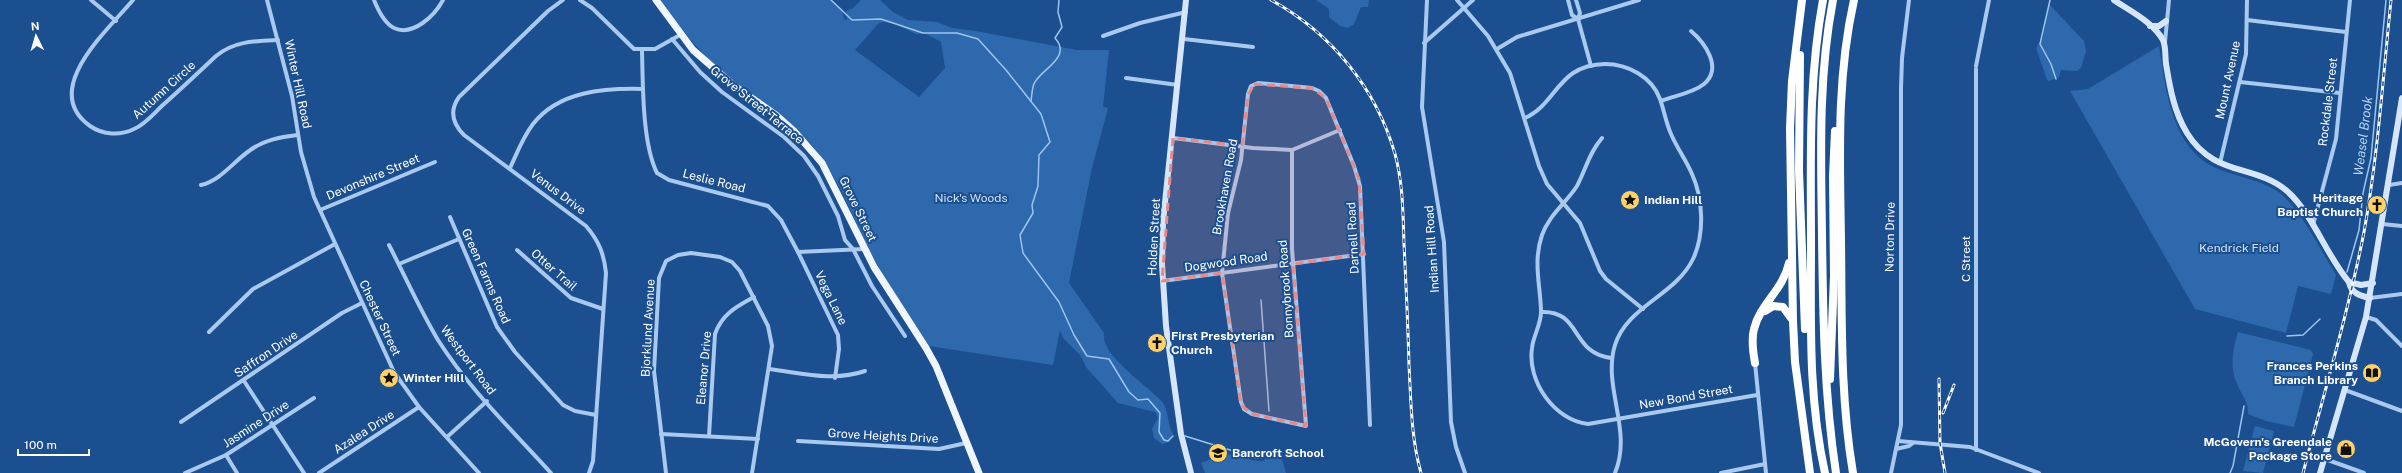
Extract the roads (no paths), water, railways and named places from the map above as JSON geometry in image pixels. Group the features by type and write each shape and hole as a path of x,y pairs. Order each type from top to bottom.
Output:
{"highway":[{"path":"1803,0 1792,81 1790,128 1795,368 1810,473"},
{"path":"1803,0 1800,61 1799,178 1802,288 1806,345 1810,360"},
{"path":"1823,0 1815,61 1810,128 1810,360 1813,400 1825,473"},
{"path":"1833,0 1822,79 1821,105 1823,316 1827,409 1836,473"},
{"path":"1827,409 1830,401 1834,284 1834,150 1842,79 1854,0"},
{"path":"1842,79 1840,143 1843,376 1845,419 1853,473"},
{"path":"1755,363 1753,334 1759,318 1784,280 1792,248"},
{"path":"1759,318 1770,308 1779,306 1788,311 1793,323"}],"main road":[{"name":"Grove Street","path":"656,0 680,35 716,72 776,115 808,146 828,172 864,249 885,286 926,348 940,376 979,473"},
{"name":"Holden Street","path":"1186,0 1184,39 1163,228 1162,281 1166,326 1181,434 1191,473"},
{"path":"2114,0 2150,26 2165,44 2171,92 2180,120 2197,146 2220,163 2265,179 2283,188 2297,201 2350,286 2357,294 2370,298"},
{"path":"2150,26 2159,26 2166,21"},
{"path":"2320,473 2366,317 2401,115 2402,98"},
{"path":"2348,282 2361,285 2373,283"}],"street":[{"path":"91,0 116,21"},
{"name":"Autumn Circle","path":"133,0 80,64 72,84 74,104 82,118 94,128 109,133 125,132 140,126 229,47 244,42 278,40"},
{"name":"Winter Hill Road","path":"267,0 292,96 306,174 314,197"},
{"path":"374,0 386,22 401,30 422,23 443,0"},
{"name":"Venus Drive","path":"563,0 536,22 459,97 455,105 453,117 459,130 586,226 598,242 602,252 606,273 596,415 592,461 589,473"},
{"path":"580,0 592,8 627,44 634,49 642,51 655,49 680,35"},
{"name":"Indian Hill Road","path":"1427,0 1424,43 1423,118 1444,242 1451,414 1456,447 1465,473"},
{"path":"1457,0 1497,49 1513,81 1543,176 1580,223 1600,271 1611,283 1643,309"},
{"path":"1424,43 1473,0"},
{"path":"1568,0 1572,15 1578,19"},
{"path":"1576,0 1580,13 1578,19 1592,66"},
{"path":"1497,49 1517,37 1639,0"},
{"name":"Norton Drive","path":"1892,473 1898,440 1901,410 1899,290 1901,88 1902,58 1909,0"},
{"name":"C Street","path":"1976,450 1976,68 1989,0"},
{"path":"2165,44 2169,0"},
{"name":"Mount Avenue","path":"2220,163 2246,54 2247,0"},
{"name":"Rockdale Street","path":"2313,227 2336,139 2350,0"},
{"path":"1103,36 1140,23 1186,12"},
{"path":"2247,20 2346,32"},
{"path":"1661,101 1698,88 1708,80 1710,75 1710,56 1699,39 1691,31"},
{"name":"Grove Street Terrace","path":"672,39 700,72 722,92 784,137 804,156 818,176 838,216 845,240 853,249 872,286 905,336"},
{"path":"1184,39 1253,47"},
{"name":"Leslie Road","path":"642,51 643,89 649,151 657,173 668,179 768,206 781,220 798,252"},
{"path":"1525,118 1539,110 1557,86 1567,78 1592,66 1613,65 1633,71 1651,83 1661,101 1670,131 1697,186 1700,225 1696,251 1685,273 1673,286 1643,309 1620,331 1611,358 1619,420 1621,452 1615,473"},
{"path":"1126,78 1178,84"},
{"path":"2240,82 2340,93"},
{"name":"Brookhaven Road","path":"1290,86 1258,83 1250,87 1238,174 1228,214 1222,273 1243,407 1252,414 1306,426"},
{"name":"Darnell Road","path":"1290,86 1312,88 1322,93 1340,130 1359,182 1364,254 1370,425"},
{"path":"510,168 530,129 539,118 554,106 578,96 602,89 643,89"},
{"path":"1173,138 1292,150 1340,130"},
{"path":"201,185 216,180 258,145 273,139 298,135"},
{"name":"New Bond Street","path":"1602,138 1590,153 1577,186 1563,202 1547,225 1537,254 1541,312 1531,355 1533,374 1541,391 1562,412 1580,423 1592,424 1757,395"},
{"name":"Bonnybrook Road","path":"1292,150 1293,264 1306,426"},
{"name":"Devonshire Street","path":"320,210 435,162"},
{"path":"2389,185 2402,183"},
{"name":"Chester Street","path":"314,197 394,372 419,407 479,473"},
{"name":"Green Farms Road","path":"450,217 494,322 508,342 563,405 575,411 596,415"},
{"path":"2382,224 2402,226"},
{"path":"399,264 459,239"},
{"path":"209,332 252,289 335,244"},
{"name":"Westport Road","path":"389,245 439,340 487,401 551,473"},
{"path":"798,252 864,249"},
{"name":"Otter Trail","path":"517,250 571,298 603,309"},
{"name":"Vega Lane","path":"798,252 838,335 839,349 835,378"},
{"name":"Bjorklund Avenue","path":"666,473 654,371 659,278 663,266 671,258 685,253 725,258 740,271 754,297 773,339 752,473"},
{"name":"Dogwood Road","path":"1162,281 1364,254"},
{"path":"2370,298 2402,294"},
{"name":"Eleanor Drive","path":"709,436 715,334 722,318 728,312 754,297"},
{"name":"Saffron Drive","path":"181,422 244,381 342,313 362,304"},
{"path":"1541,312 1555,313 1566,319 1589,351 1600,357 1611,358"},
{"path":"2366,317 2376,320 2402,346"},
{"path":"1755,363 1766,473"},
{"path":"769,369 835,378 849,376 865,371"},
{"path":"244,381 304,473"},
{"path":"2345,390 2402,411"},
{"name":"Jasmine Drive","path":"185,473 226,455 273,426 314,398"},
{"path":"447,437 487,401"},
{"name":"Azalea Drive","path":"319,473 419,407"},
{"path":"661,434 758,439"},
{"path":"1898,440 1908,440 1913,443 1944,443 1976,450 2039,473"},
{"name":"Grove Heights Drive","path":"798,441 939,449 966,443"},
{"path":"1896,449 1909,446 1913,443"},
{"path":"226,455 237,473"},
{"path":"2325,459 2364,473"},
{"path":"1721,473 1765,464"}],"waterway":[{"path":"831,0 852,20 881,19 923,33 957,33 978,39 1006,70 1041,114 1050,142 1039,155 1038,186 1032,205 1033,213 1020,235 1023,253 1059,302 1074,335 1087,356 1109,359 1129,392 1138,400 1148,399 1160,413 1159,432 1164,440 1168,441 1173,436"},
{"path":"1031,101 1035,82 1054,62 1060,51 1059,45 1055,38 1062,27 1058,12 1059,0"},
{"path":"2050,0 2040,44 2051,64 2056,79"},
{"name":"Weasel Brook","path":"2347,272 2359,230 2363,193 2371,158 2386,0"},
{"path":"1261,300 1269,411"},
{"name":"Weasel Brook","path":"2287,336 2303,335 2320,319"},
{"name":"Weasel Brook","path":"2230,473 2233,466 2244,406"},
{"path":"1185,436 1256,458"}],"railway":[{"path":"1271,0 1293,13 1313,29 1332,46 1348,65 1363,85 1376,107 1387,130 1395,154 1400,176 1402,199 1412,419 1415,446 1421,473"},
{"path":"2303,473 2343,323 2364,232 2377,145 2391,0"},
{"path":"1939,379 1940,443 1945,473"},
{"path":"1943,413 1954,385"}],"place":[{"name":"Indian Hill","path":"1630,200"},
{"name":"Heritage Baptist Church","path":"2377,205"},
{"name":"First Presbyterian Church","path":"1157,343"},
{"name":"Frances Perkins Branch Library","path":"2372,373"},
{"name":"Winter Hill","path":"389,378"},
{"name":"McGovern's Greendale Package Store","path":"2346,449"},
{"name":"Bancroft School","path":"1218,453"}],"park label":[{"name":"Nick's Woods","path":"971,198"},
{"name":"Kendrick Field","path":"2239,248"}]}
